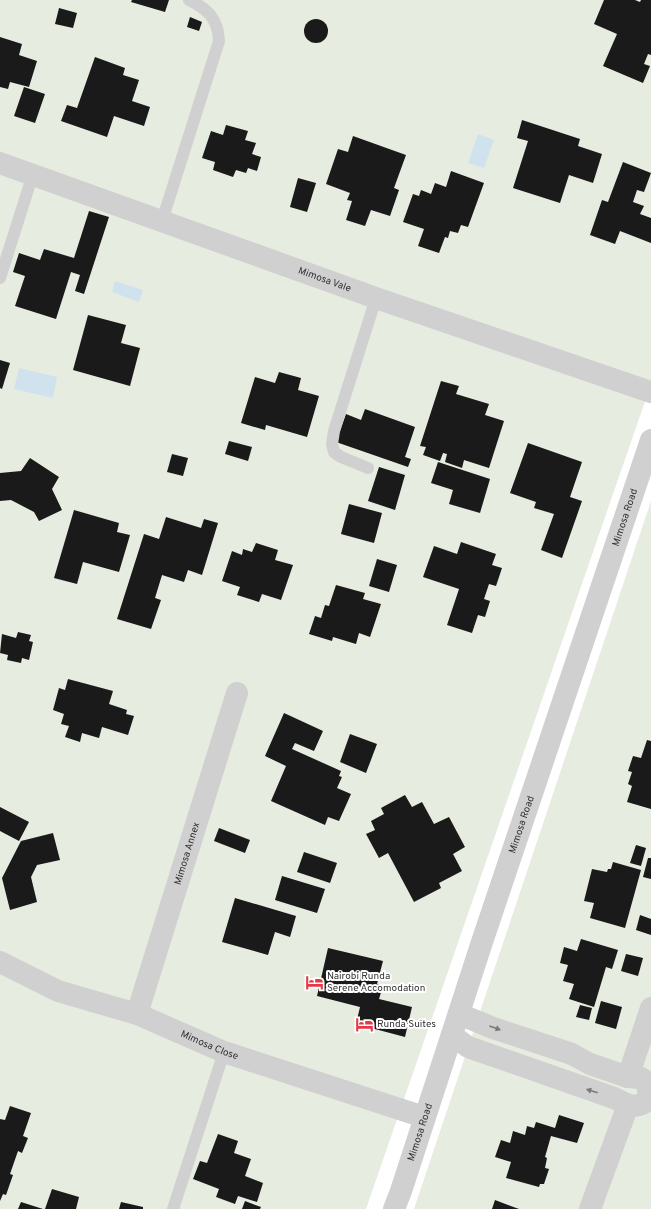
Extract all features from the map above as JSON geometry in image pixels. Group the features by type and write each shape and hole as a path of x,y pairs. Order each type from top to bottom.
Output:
{"street":[{"name":"Mimosa Vale","path":"0,163 376,298 651,392"},
{"name":"Mimosa Road","path":"394,1209 424,1117 453,1036 464,1016 482,942 651,440"},
{"name":"Mimosa Annex","path":"137,1014 237,693"},
{"name":"Mimosa Close","path":"0,962 58,991 137,1014 224,1052 424,1117"},
{"path":"628,1077 651,1008"},
{"path":"453,1036 468,1048 614,1098 628,1105 639,1106 650,1101 647,1082 641,1078 628,1077 590,1064 572,1054 493,1028 464,1016"},
{"path":"590,1209 628,1105"}],"lane":[{"path":"162,221 219,41 219,30 210,13 189,0"},
{"path":"0,278 32,174"},
{"path":"368,468 341,457 334,452 332,444 334,431 376,298"},
{"path":"173,1209 224,1052"}],"shaded area":[{"path":"0,0 651,0 651,384 366,1209 0,1209"},
{"path":"651,501 651,1209 414,1209"}],"water":[{"path":"478,134 494,140 484,168 468,163"},
{"path":"115,281 143,290 139,302 112,292"},
{"path":"19,368 57,377 53,398 14,389"}],"building":[{"path":"132,0 169,0 165,12 131,2"},
{"path":"604,0 635,0 640,2 641,0 651,0 651,55 648,54 644,64 650,66 643,83 603,66 617,34 594,24"},
{"path":"59,8 77,13 73,28 55,24"},
{"path":"190,17 202,22 199,31 187,27"},
{"path":"316,19 325,22 328,31 325,40 316,43 307,40 304,31 307,22"},
{"path":"0,37 22,44 19,55 37,61 29,87 10,82 8,89 0,87"},
{"path":"95,57 125,68 123,75 139,80 132,101 150,107 144,126 114,116 107,137 61,121 67,105 77,108"},
{"path":"24,87 45,94 35,123 14,116"},
{"path":"522,120 580,139 578,146 602,154 593,183 569,175 560,203 513,188 528,141 517,138"},
{"path":"226,125 248,131 245,140 256,143 252,154 261,157 257,171 248,168 246,173 236,170 233,177 213,170 215,162 202,158 211,131 223,135"},
{"path":"353,136 406,155 394,188 399,190 390,216 371,210 365,226 346,220 352,201 347,200 350,193 326,184 338,149 348,152"},
{"path":"623,162 651,173 644,192 637,190 633,202 644,206 640,214 651,218 651,243 620,231 615,244 590,235 602,200 608,202"},
{"path":"451,171 484,183 468,227 461,225 458,233 450,231 448,238 445,237 439,253 418,246 424,229 403,222 413,194 419,196 421,190 431,194 435,183 446,187"},
{"path":"298,178 316,183 307,212 290,207"},
{"path":"89,211 109,217 84,294 75,291 80,275 71,272 56,319 15,306 25,276 13,272 19,253 40,260 44,249 74,258"},
{"path":"88,315 126,325 121,343 140,348 130,386 73,370"},
{"path":"0,360 10,363 2,389 0,388"},
{"path":"279,372 301,378 298,390 319,396 307,437 266,425 265,430 241,423 255,377 275,383"},
{"path":"441,381 459,386 456,394 489,404 485,415 504,421 489,468 464,460 462,468 445,462 447,454 443,453 440,461 423,455 426,447 420,446"},
{"path":"365,409 415,427 405,457 411,459 408,467 336,442 346,414 361,420"},
{"path":"229,441 252,447 248,461 225,454"},
{"path":"528,443 582,462 570,497 582,501 562,558 541,550 554,514 534,508 536,502 510,493"},
{"path":"172,454 188,458 183,476 167,472"},
{"path":"30,458 59,477 52,489 62,510 39,521 34,512 11,500 0,501 0,473 21,471"},
{"path":"438,462 490,479 480,513 449,504 453,490 431,483"},
{"path":"379,467 405,475 395,510 368,501"},
{"path":"349,504 382,513 374,543 341,534"},
{"path":"74,510 119,523 117,532 130,535 119,572 83,562 77,584 54,578"},
{"path":"166,517 201,528 204,519 218,523 202,575 188,570 184,582 162,575 155,598 161,600 151,629 117,619 144,534 159,539"},
{"path":"461,542 496,554 492,565 502,568 496,586 489,584 484,599 490,601 485,617 478,615 472,633 447,625 459,589 423,577 434,546 457,554"},
{"path":"256,543 278,550 275,560 293,565 281,600 262,594 259,602 237,595 240,587 222,581 232,551 242,555 243,549 252,552"},
{"path":"377,559 397,565 389,592 369,586"},
{"path":"336,585 365,593 363,599 381,604 370,637 359,633 356,644 333,637 332,641 309,634 315,616 321,618 325,605 329,606"},
{"path":"18,632 31,635 29,641 33,642 29,660 22,658 21,663 7,660 8,655 0,653 2,634 16,638"},
{"path":"68,679 113,691 109,704 127,710 126,714 134,716 128,735 102,727 99,738 82,733 80,742 65,737 69,726 61,724 64,714 53,710 59,688 65,690"},
{"path":"284,713 323,731 314,751 295,743 292,749 341,771 339,776 342,777 337,788 351,794 339,821 328,817 325,825 271,801 286,766 265,756"},
{"path":"350,734 377,744 366,773 340,762"},
{"path":"647,740 651,741 651,809 627,802 632,786 628,784 632,772 628,771 633,756 641,758"},
{"path":"405,795 412,807 422,802 434,824 449,817 465,847 453,854 462,871 439,883 441,888 414,902 388,853 379,858 366,834 375,830 371,821 384,814 381,808"},
{"path":"0,807 29,822 19,841 0,831"},
{"path":"219,828 250,840 245,853 214,841"},
{"path":"53,833 60,860 37,865 31,877 37,902 10,910 2,878 21,841"},
{"path":"636,845 646,848 641,866 630,863"},
{"path":"304,852 337,863 330,883 297,872"},
{"path":"648,858 651,858 651,879 643,877"},
{"path":"613,862 641,870 625,928 590,918 594,903 584,901 592,869 607,872 608,869 611,869"},
{"path":"282,876 325,889 317,913 275,900"},
{"path":"235,898 296,916 290,937 275,932 268,955 222,942"},
{"path":"640,915 651,919 651,935 636,930"},
{"path":"581,939 618,950 612,969 606,967 594,1007 569,999 574,984 563,981 568,965 560,963 564,947 577,951"},
{"path":"328,948 383,961 377,984 383,986 379,999 412,1007 405,1037 356,1024 360,1007 317,996"},
{"path":"626,954 643,958 638,976 621,971"},
{"path":"601,1001 622,1007 616,1029 595,1023"},
{"path":"580,1005 592,1008 589,1020 576,1017"},
{"path":"10,1106 31,1113 23,1136 28,1138 22,1153 18,1151 10,1174 13,1175 6,1195 3,1194 0,1201 0,1119 5,1120"},
{"path":"559,1115 584,1123 577,1143 551,1136 545,1157 547,1158 545,1168 549,1169 544,1184 540,1184 539,1187 506,1178 511,1162 495,1157 501,1140 510,1143 513,1131 525,1135 527,1126 534,1128 536,1122 555,1128"},
{"path":"218,1134 238,1141 234,1153 251,1159 245,1176 263,1183 257,1202 238,1196 235,1204 216,1197 219,1189 193,1179 200,1161 207,1163"},
{"path":"52,1189 79,1197 76,1209 45,1209"},
{"path":"495,1200 519,1209 492,1209"},
{"path":"245,1201 261,1207 260,1209 242,1209"},
{"path":"21,1202 43,1209 18,1209"},
{"path":"121,1202 143,1207 143,1209 119,1209"}],"place":[{"name":"Nairobi Runda Serene Accomodation","path":"314,982"},
{"name":"Runda Suites","path":"364,1024"}]}
